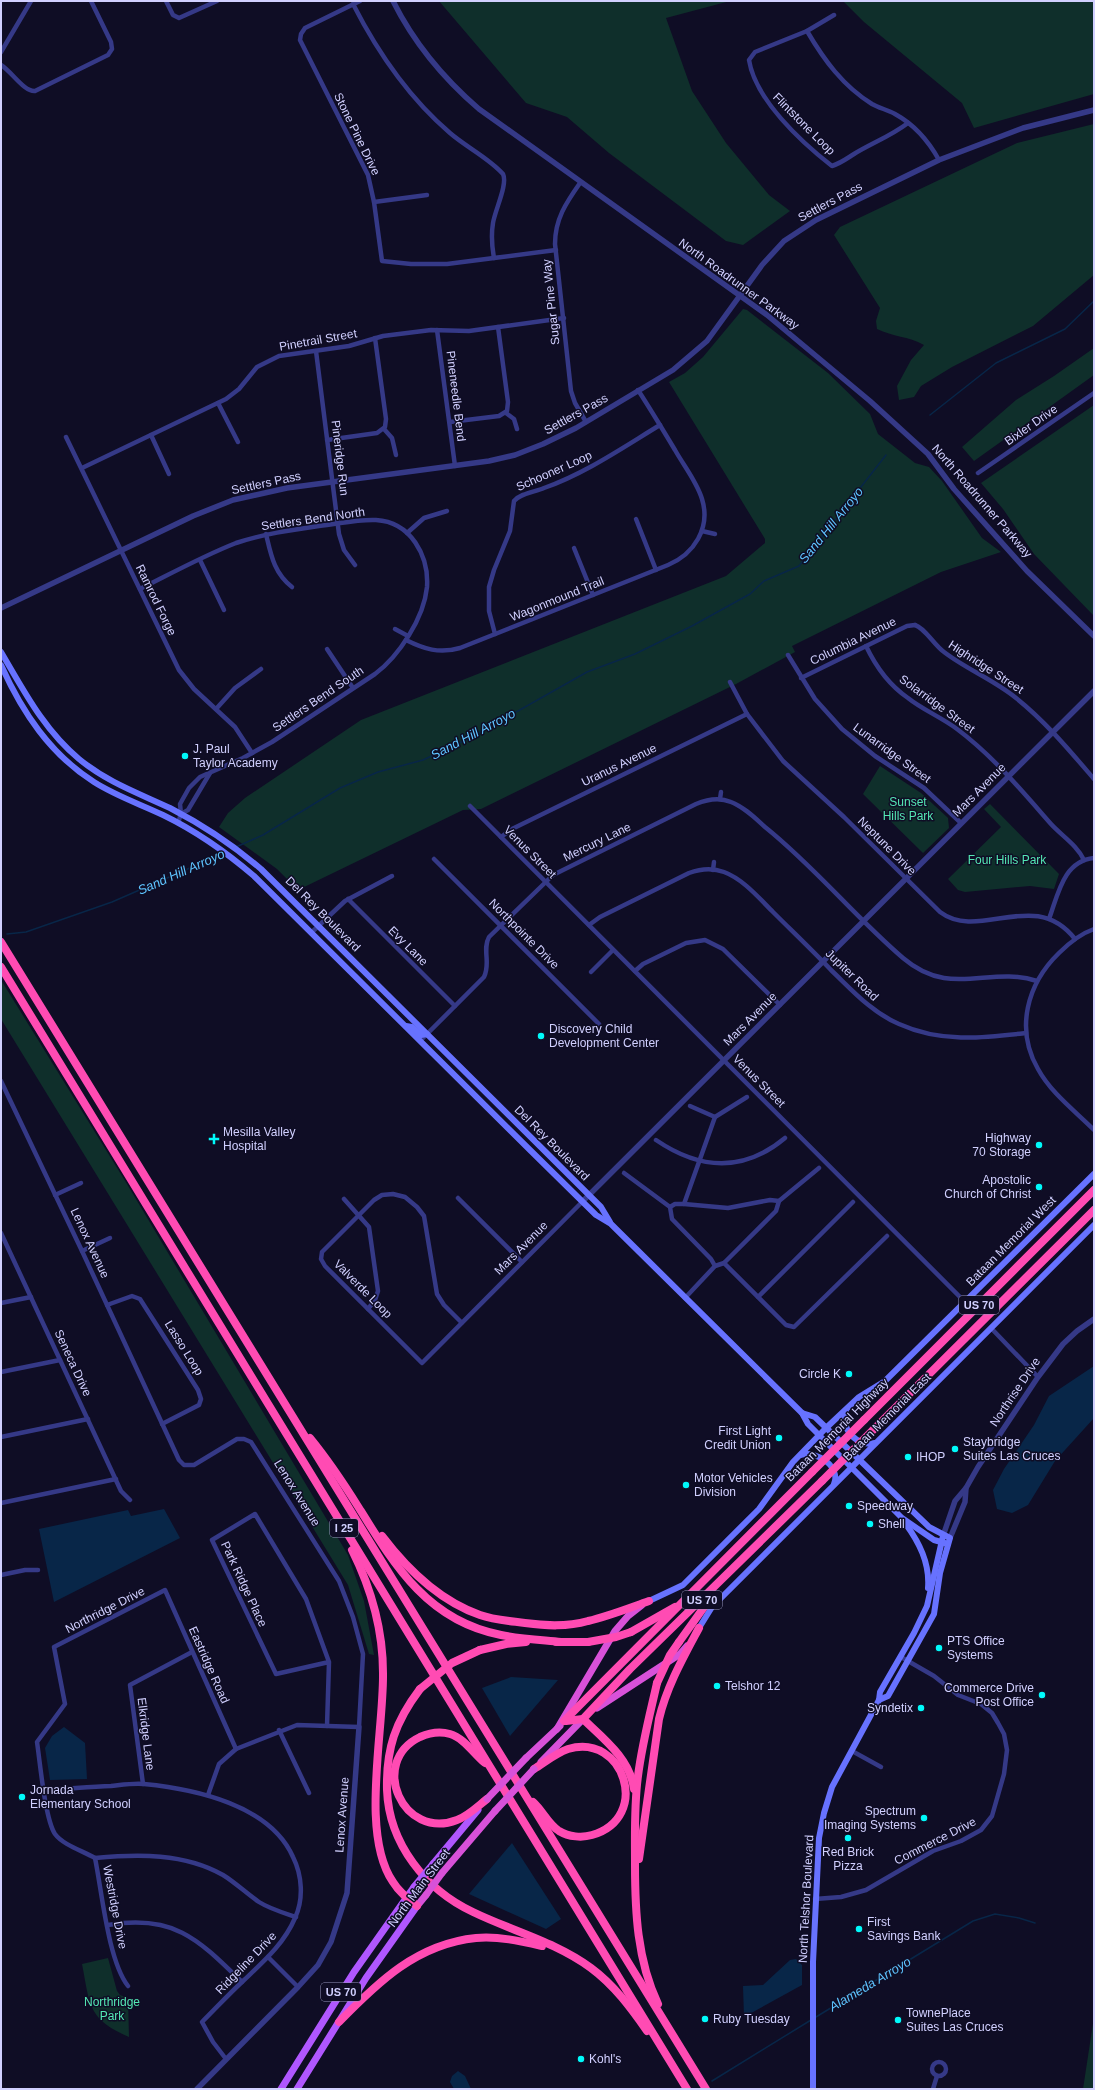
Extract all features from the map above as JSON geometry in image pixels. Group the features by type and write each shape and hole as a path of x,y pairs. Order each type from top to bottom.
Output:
{"highway":[{"name":"I 25","path":"1,942 522,1792 706,2089"},
{"name":"I 25","path":"1,967 687,2089"},
{"name":"Bataan Memorial Highway","path":"564,1722 1094,1190"},
{"name":"US 70","path":"583,1719 630,1669 822,1481 1094,1210"},
{"path":"284,1404 315,1443 408,1582 424,1597 444,1612 460,1621 500,1635 561,1642"},
{"path":"326,1497 364,1576 376,1612 384,1672 376,1788 377,1838 386,1868 393,1882 416,1906"},
{"path":"359,1509 387,1543 433,1589 458,1605 481,1616 534,1624 569,1625 588,1621 649,1601"},
{"path":"681,2047 657,2002 646,1971 637,1924 635,1887 635,1804 642,1747 657,1683 670,1655 700,1610 736,1571 738,1564"},
{"path":"557,1728 615,1631 637,1608 649,1601"},
{"path":"681,1605 631,1632 616,1637 588,1642 512,1643 480,1650 452,1663 420,1690 402,1717 394,1734 387,1765 390,1812 398,1838 407,1855 427,1879 456,1903 568,1954 590,1968 612,1986 635,2014 682,2081"},
{"path":"635,1887 659,1719 663,1701 670,1684 699,1628"},
{"name":"North Main Street","path":"416,1906 495,1811 583,1719 610,1698 680,1654 699,1628"},
{"path":"564,1722 571,1719 583,1719 613,1748 628,1767 631,1775 635,1804"},
{"name":"US 70","path":"557,1728 564,1722"},
{"name":"North Main Street","path":"487,1799 557,1728"},
{"path":"487,1799 457,1820 431,1823 418,1818 402,1804 395,1786 396,1766 402,1754 414,1740 427,1734 440,1732 455,1736 492,1768"},
{"path":"522,1792 536,1804 554,1827 560,1832 572,1836 586,1837 600,1833 613,1825 622,1814 626,1800 624,1778 617,1764 601,1751 583,1747 566,1750 534,1769"},
{"path":"339,2022 375,1985 414,1957 440,1946 476,1938 507,1939 542,1946 568,1954"}],"main road":[{"name":"Del Rey Boulevard","path":"1,652 40,718 72,753 93,770 117,785 181,814 217,835 268,875 589,1195 601,1208 611,1224 802,1413 806,1422 819,1436 902,1518 921,1532 941,1542 949,1541"},
{"name":"Del Rey Boulevard","path":"1,665 14,693 28,717 45,740 65,760 102,787 178,823 193,832 247,870 312,932 582,1202 596,1215 611,1224"},
{"path":"405,1025 412,1027 420,1034 427,1034 428,1049 437,1050 456,1068 465,1072"},
{"path":"476,1096 483,1090"},
{"path":"487,1108 494,1100"},
{"name":"Bataan Memorial West","path":"649,1601 683,1585 759,1508 800,1456 826,1428 859,1398 885,1381 1094,1174"},
{"name":"Bataan Memorial East","path":"699,1628 712,1607 1094,1225"},
{"path":"846,1410 844,1422 847,1430 859,1441 866,1444 876,1443"},
{"name":"Del Rey Boulevard","path":"802,1413 812,1415 903,1504 929,1527 949,1541"},
{"path":"800,1456 812,1453 821,1457 834,1471 836,1477 834,1484"},
{"path":"895,1511 903,1504"},
{"path":"902,1518 918,1540 924,1554 928,1583 927,1606"},
{"name":"Northrise Drive","path":"941,1542 943,1536"},
{"name":"North Telshor Boulevard","path":"879,1700 888,1696 934,1614 940,1573 949,1541"},
{"name":"North Telshor Boulevard","path":"813,2089 815,1899 819,1838 824,1813 832,1787 879,1700 880,1692 901,1657 927,1606 941,1542"},
{"name":"North Main Street","path":"281,2089 354,1972 406,1897 487,1799"},
{"name":"North Main Street","path":"297,2089 366,1978 416,1906"}],"street":[{"path":"1,52 32,1"},
{"path":"1,65 14,74 25,89 35,91 108,55 112,49 111,42 91,1"},
{"path":"166,1 172,13 177,17 187,16 217,1"},
{"name":"Stone Pine Drive","path":"360,1 305,28 301,34 300,40 368,175 374,202 382,261 437,265 556,250"},
{"name":"North Roadrunner Parkway","path":"393,1 424,51 465,96 498,124 767,315 905,432 928,454 954,489 1027,571 1094,636"},
{"path":"353,4 381,55 414,98 450,134 503,174 504,184 493,223 494,258"},
{"name":"Flintstone Loop","path":"834,15 807,31 755,52 748,60 750,70 763,96 780,116 832,166 841,163 854,154 894,134 908,123"},
{"path":"807,31 825,62 841,79 872,104 895,114 919,130 939,160"},
{"name":"Settlers Pass","path":"1,608 204,511 233,500 275,490 489,461 544,444 586,422 673,370 706,341 740,297 762,265 784,241 816,220 939,160 1023,128 1094,110"},
{"name":"Sugar Pine Way","path":"580,183 560,216 556,233 556,250 564,318 564,341 571,391 575,403 586,422"},
{"path":"374,202 427,195"},
{"name":"Pinetrail Street","path":"82,468 218,403 235,393 253,371 267,360 285,355 354,345 375,338 437,330 462,331 564,318"},
{"path":"498,327 508,402 506,413"},
{"name":"Pineneedle Bend","path":"437,330 455,466"},
{"path":"327,440 377,433 384,429 386,419 375,338"},
{"name":"Pineridge Run","path":"316,351 342,546 355,565"},
{"name":"Wagonmound Trail","path":"407,638 427,649 443,651 460,648 678,561 687,554 698,541 702,531 704,512 700,494 638,390"},
{"name":"Bixler Drive","path":"978,473 1094,393"},
{"path":"218,403 238,442"},
{"path":"450,422 496,417 506,413"},
{"path":"506,413 514,420 517,429"},
{"name":"Schooner Loop","path":"495,634 489,611 488,593 492,576 510,531 514,501 518,497 549,486 585,470 660,425"},
{"path":"384,429 394,441 396,455"},
{"path":"151,435 169,474"},
{"name":"Ramrod Forge","path":"66,438 182,675 194,689 235,727 252,753"},
{"path":"407,533 424,518 447,510"},
{"path":"636,519 656,570"},
{"name":"Settlers Bend North","path":"140,589 236,544 266,534 378,520 394,525 407,533 421,552 425,563 427,582 424,604 407,638"},
{"path":"702,531 715,534"},
{"path":"266,534 276,569 284,580 292,587"},
{"path":"574,548 593,595"},
{"path":"200,560 224,610"},
{"name":"Columbia Avenue","path":"801,678 909,625 916,623"},
{"name":"Highridge Street","path":"916,623 930,640 945,653 1015,697 1052,732 1094,779"},
{"path":"395,629 407,638"},
{"name":"Settlers Bend South","path":"178,823 181,814 180,804 189,788 200,777 210,774 252,753 353,688 387,665 407,638"},
{"name":"Solarridge Street","path":"866,646 879,669 898,690 962,733 1008,776 1057,830 1077,848 1084,860"},
{"path":"327,649 353,688"},
{"name":"Lunarridge Street","path":"788,655 801,678 821,707 842,729 866,750 924,788 961,823"},
{"path":"216,709 235,688 261,670"},
{"name":"Neptune Drive","path":"730,682 747,714 765,740 786,765 841,814 940,912 956,920 965,922 1030,915 1049,919 1061,925 1075,938"},
{"name":"Mars Avenue","path":"422,1362 1094,691"},
{"name":"Uranus Avenue","path":"502,837 512,829 747,714"},
{"name":"Settlers Bend South","path":"181,814 188,810 210,774"},
{"path":"721,792 720,799 739,806 793,849 907,961 931,974 956,980 1012,976 1037,981"},
{"name":"Mercury Lane","path":"420,1041 484,977 487,966 486,943 489,936 545,881 556,873 696,804 708,800 720,799"},
{"name":"Venus Street","path":"470,806 966,1302"},
{"path":"1049,919 1067,873 1074,866 1084,860 1094,858"},
{"name":"Northpointe Drive","path":"434,859 599,1024"},
{"path":"713,870 714,862"},
{"name":"Jupiter Road","path":"588,925 600,916 689,873 702,870 713,870 729,874 750,890 874,1010 913,1030 936,1036 966,1039 1026,1033"},
{"path":"312,932 348,899 392,876"},
{"name":"Evy Lane","path":"348,899 455,1006"},
{"path":"1094,928 1075,938 1050,962 1037,981 1028,1006 1026,1033 1033,1059 1043,1077 1094,1130"},
{"path":"634,971 643,964 682,944 695,940 705,940 723,948 780,1005"},
{"path":"591,972 613,950"},
{"name":"Lenox Avenue","path":"1,1081 82,1251 178,1460 184,1465 194,1465 237,1439 244,1439 251,1442 339,1581 353,1617 363,1654 347,1893 334,1935 326,1953 298,1987 198,2089"},
{"path":"684,1204 715,1117 747,1097"},
{"path":"690,1106 715,1117"},
{"path":"656,1140 674,1151 699,1162 714,1164 738,1161 764,1153 785,1138"},
{"path":"685,1298 715,1266 724,1263 776,1211 779,1206 779,1201 819,1168"},
{"path":"624,1173 670,1207 672,1219 711,1258 715,1266"},
{"path":"55,1195 81,1183"},
{"name":"Valverde Loop","path":"422,1362 325,1266 321,1256 324,1250 376,1198 389,1194 402,1196 417,1207 425,1220 437,1294 444,1305 462,1323"},
{"path":"458,1198 522,1262"},
{"path":"344,1199 359,1214 370,1230 378,1288 377,1298 368,1309"},
{"path":"670,1207 675,1204 684,1204 728,1208 770,1200 779,1201"},
{"path":"758,1297 853,1202"},
{"name":"Seneca Drive","path":"1,1233 123,1494 130,1500"},
{"path":"724,1263 786,1325 794,1327 887,1236"},
{"path":"82,1251 110,1238"},
{"name":"Lasso Loop","path":"107,1305 132,1296 140,1298 198,1390 201,1399 199,1405 162,1424"},
{"path":"1,1303 31,1297"},
{"name":"Northrise Drive","path":"943,1536 955,1501 966,1488 978,1467 1038,1377 1063,1344 1077,1331 1094,1319"},
{"path":"991,1328 1038,1377"},
{"path":"1,1372 60,1360"},
{"path":"1,1437 88,1419"},
{"path":"1,1503 116,1479"},
{"name":"Northrise Drive","path":"949,1541 965,1502 966,1488"},
{"name":"Park Ridge Place","path":"327,1726 329,1662 306,1599 255,1514 212,1540 276,1674 329,1662"},
{"path":"1,1575 25,1570 38,1570"},
{"name":"Northridge Drive","path":"54,1647 165,1590"},
{"name":"Eastridge Road","path":"165,1590 236,1748"},
{"name":"Westridge Drive","path":"54,1647 65,1704 36,1742 44,1790 55,1834 62,1840 95,1858 115,1960 121,1976 128,1986"},
{"name":"Elkridge Lane","path":"143,1784 130,1685 192,1652"},
{"name":"Commerce Drive","path":"815,1899 841,1897 866,1890 933,1851 961,1841 982,1830 992,1816 1004,1774 1006,1752 1004,1734 998,1723 992,1713 981,1704 958,1695 934,1676 901,1657"},
{"path":"208,1795 219,1764 236,1748 279,1730 297,1725 359,1727"},
{"path":"279,1730 309,1793"},
{"path":"852,1751 881,1767"},
{"name":"Ridgeline Drive","path":"44,1790 143,1784 208,1795 243,1808 269,1826 288,1846 296,1863 300,1881 300,1899 296,1917 286,1936 268,1957 202,2022 212,2042 226,2059"},
{"path":"95,1858 162,1856 193,1863 222,1874 259,1902 296,1917"},
{"path":"108,1925 144,1923 179,1930 211,1951 242,1982"},
{"path":"268,1957 298,1987"},
{"path":"933,2089 937,2076"}],"green space":[{"path":"439,1 730,1 666,18 692,91 726,143 769,195 790,211 743,245 726,241 609,153 567,117 526,103"},
{"path":"843,1 1094,1 1094,94 974,128 962,103 864,22"},
{"path":"1094,124 1094,275 1033,326 952,367 921,386 914,397 899,400 897,386 911,360 924,345 877,329 876,321 880,308 834,235 840,227 1017,143"},
{"path":"743,309 747,310 828,373 870,414 878,434 915,463 929,467 942,481 982,538 1001,552 941,572 792,646 795,652 736,684 481,809 463,810 298,890 277,869 219,827 228,813 245,798 361,720 726,576 765,543 765,539 669,382 685,373 703,357"},
{"path":"1094,348 1094,375 974,461 962,447 1016,400"},
{"path":"1094,405 1094,616 1034,554 1003,509 981,483"},
{"name":"Sunset Hills Park","path":"880,766 921,793 948,818 949,828 923,853 863,794"},
{"name":"Four Hills Park","path":"990,804 1059,874 1054,889 1030,886 965,892 958,890 948,879 1001,827 984,809"},
{"path":"1,980 127,1184 348,1555 364,1601 374,1655 369,1654 348,1585 1,1019"},
{"name":"Northridge Park","path":"108,1958 117,1991 120,1995 128,1998 129,2037 105,2024 98,2017 89,2000 82,1964"},
{"path":"1094,2017 1094,2089 1083,2089"}],"water":[{"path":"1094,1366 1094,1418 1055,1461 1028,1505 1012,1513 997,1509 993,1490 1004,1469 1034,1425 1049,1396"},
{"path":"164,1509 180,1538 54,1602 39,1529 128,1510 131,1516"},
{"path":"511,1677 558,1680 510,1736 482,1688"},
{"path":"64,1727 85,1743 87,1779 50,1780 45,1748 52,1736"},
{"path":"512,1843 561,1919 546,1929 469,1894"},
{"path":"796,1959 802,1965 802,1985 744,2017 743,1986 763,1985 790,1960"},
{"path":"458,2071 465,2076 471,2089 454,2089 450,2082 452,2076"}],"waterway":[{"name":"Sand Hill Arroyo","path":"930,415 996,363 1065,329 1094,301"},
{"name":"Sand Hill Arroyo","path":"236,847 263,835 340,788 378,772 423,760 470,738 587,672 635,654 692,626 750,594 764,581 799,566 886,455"},
{"name":"Sand Hill Arroyo","path":"7,934 26,932 112,902 222,854"},
{"name":"Alameda Arroyo","path":"816,2017 973,1921 995,1914 1019,1918 1035,1923"},
{"name":"Alameda Arroyo","path":"712,2081 811,2020"}],"place":[{"name":"J. Paul Taylor Academy","path":"185,756"},
{"name":"Discovery Child Development Center","path":"541,1036"},
{"name":"Mesilla Valley Hospital","path":"214,1139"},
{"name":"Highway 70 Storage","path":"1039,1145"},
{"name":"Apostolic Church of Christ","path":"1039,1187"},
{"name":"Circle K","path":"849,1374"},
{"name":"First Light Credit Union","path":"779,1438"},
{"name":"Staybridge Suites Las Cruces","path":"955,1449"},
{"name":"IHOP","path":"908,1457"},
{"name":"Motor Vehicles Division","path":"686,1485"},
{"name":"Speedway","path":"849,1506"},
{"name":"Shell","path":"870,1524"},
{"name":"PTS Office Systems","path":"939,1648"},
{"name":"Telshor 12","path":"717,1686"},
{"name":"Commerce Drive Post Office","path":"1042,1695"},
{"name":"Syndetix","path":"921,1708"},
{"name":"Jornada Elementary School","path":"22,1797"},
{"name":"Spectrum Imaging Systems","path":"924,1818"},
{"name":"Red Brick Pizza","path":"848,1838"},
{"name":"First Savings Bank","path":"859,1929"},
{"name":"Ruby Tuesday","path":"705,2019"},
{"name":"TownePlace Suites Las Cruces","path":"898,2020"},
{"name":"Kohl's","path":"581,2059"}]}
